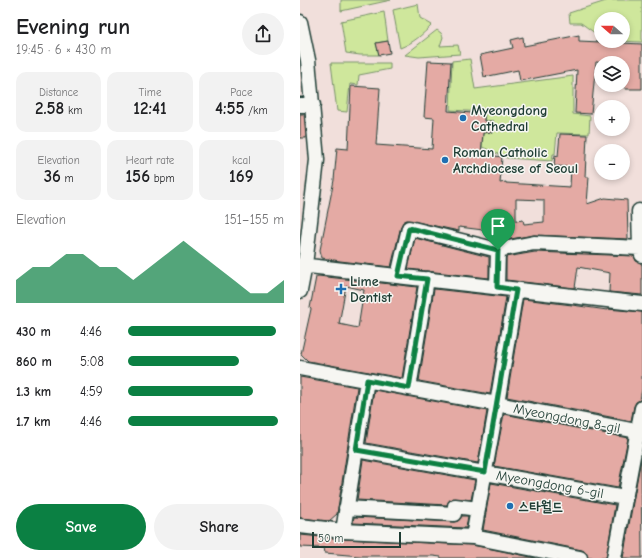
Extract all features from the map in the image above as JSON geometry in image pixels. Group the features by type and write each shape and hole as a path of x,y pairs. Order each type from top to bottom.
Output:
{"street":[{"path":"300,291 317,160 306,105 308,60 301,29"},
{"path":"398,276 409,228 498,250 534,243 641,252 639,211"},
{"path":"497,287 498,250"},
{"path":"303,265 642,304"},
{"path":"409,388 427,279"},
{"name":"Myeongdong 8-gil","path":"473,537 516,290"},
{"name":"Myeongdong 8-gil","path":"300,368 640,432"},
{"path":"343,531 367,380"},
{"name":"Myeongdong 8-gil","path":"614,558 625,498 640,432 642,408"},
{"name":"Myeongdong 6-gil","path":"356,450 625,498"},
{"path":"346,508 454,514 455,506 478,509"},
{"path":"300,526 343,531 473,537 580,558"}],"green space":[{"path":"341,0 391,0 341,11"},
{"path":"609,0 642,0 642,42 630,41 630,12 594,12 594,32 581,23 570,23 569,13"},
{"path":"418,4 420,18 432,25 409,44 400,48 393,10"},
{"path":"384,12 388,41 376,43 379,55 346,53 341,21"},
{"path":"437,30 443,37 440,46 458,45 460,54 419,57 405,55"},
{"path":"470,59 475,89 573,76 573,114 590,116 589,134 557,133 555,154 553,154 552,161 507,158 482,147 485,112 450,110 452,61"},
{"path":"331,63 390,63 390,69 359,75 358,85 350,84 347,112 337,111"}],"building":[{"path":"579,35 579,41 594,42 594,48 630,48 630,43 642,44 642,89 630,89 630,56 594,56 594,83 591,114 575,113 577,70 520,81 518,70 484,77 480,55 513,48 511,40 523,37 524,46"},
{"path":"388,41 390,53 379,55 376,43"},
{"path":"428,61 451,62 448,111 484,114 484,121 493,121 493,132 483,133 481,154 502,157 500,183 506,182 570,187 571,167 554,166 555,155 558,156 560,134 587,135 585,177 589,177 587,204 605,198 627,200 628,239 534,235 499,241 499,232 459,227 459,231 407,220 403,222 401,226 391,267 322,258 320,250 334,180 337,148 348,149 351,86 380,88 376,145 432,149 434,118 424,117","holes":["516,199 544,200 544,222 524,224 523,220 516,221"]},
{"path":"300,114 304,114 306,138 300,138"},
{"path":"415,238 489,257 489,278 408,269"},
{"path":"535,252 634,256 636,261 641,263 642,266 642,295 609,292 610,273 578,267 575,288 506,280 506,257"},
{"path":"316,277 417,287 402,378 308,361 301,354 311,309","holes":["346,286 364,290 358,328 339,324"]},
{"path":"434,289 506,297 490,394 419,381"},
{"path":"523,299 607,310 642,312 642,389 640,400 636,402 634,406 631,421 507,397"},
{"path":"300,377 357,387 337,514 329,521 300,518"},
{"path":"374,390 487,411 478,463 366,443"},
{"path":"504,414 628,438 618,488 494,466"},
{"path":"641,458 642,558 623,558"},
{"path":"363,460 475,480 471,500 452,498 447,505 357,500"},
{"path":"491,483 615,505 606,558 588,558 586,552 582,550 483,530"},
{"path":"462,516 468,516 466,528 353,523 354,517 454,522 458,521"},
{"path":"300,535 343,539 472,545 536,558 441,558 433,556 360,556 325,553 324,548 300,547"}],"place":[{"name":"Myeongdong Cathedral","path":"463,118"},
{"name":"Roman Catholic Archdiocese of Seoul","path":"445,160"},
{"name":"Lime Dentist","path":"341,289"},
{"name":"스타월드","path":"510,506"}],"route":[{"path":"409,228 498,250 497,287 516,290 485,472 356,450 367,380 409,388 427,279 398,276 409,228"}]}
